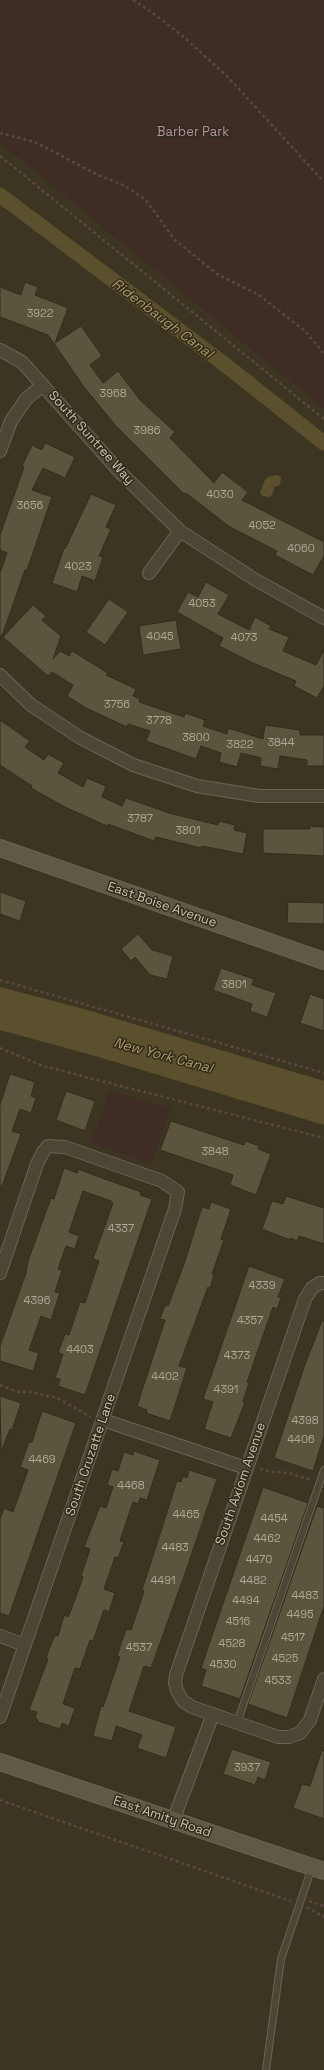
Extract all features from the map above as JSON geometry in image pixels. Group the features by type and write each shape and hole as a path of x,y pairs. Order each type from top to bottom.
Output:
{"street":[{"name":"South Suntree Way","path":"0,350 22,362 118,471 180,531 254,579 324,618"},
{"path":"0,451 11,421 26,399 43,385"},
{"path":"150,573 180,531"},
{"path":"0,676 37,709 79,737 133,765 197,786 259,796 324,796"},
{"name":"East Boise Avenue","path":"0,848 324,961"},
{"name":"South Cruzatte Lane","path":"0,1273 38,1164 43,1152 48,1146 65,1147 162,1182 178,1192 175,1209 0,1717"},
{"name":"South Axiom Avenue","path":"212,1714 192,1707 184,1701 177,1691 176,1675 305,1299 312,1288 322,1283"},
{"path":"103,1420 246,1468"},
{"path":"0,1636 25,1645"},
{"path":"173,1821 212,1714 278,1736 289,1737 300,1733 310,1720 324,1680"},
{"name":"East Amity Road","path":"0,1762 318,1869"}],"lane":[{"path":"237,1723 324,1470"},
{"path":"266,2070 281,1959 300,1901 318,1869"}],"path":[{"path":"133,0 153,13 185,38 228,77 324,182"},
{"path":"0,133 35,142 98,175 123,185 144,199 175,240 217,274 259,295 305,331 324,354"},
{"path":"0,156 324,419"},
{"path":"0,980 324,1073"},
{"path":"0,1048 43,1066 324,1138"},
{"path":"0,1384 18,1392 31,1392 57,1398 92,1417 103,1420"},
{"path":"246,1468 288,1473 320,1483"},
{"path":"0,1800 300,1901 324,1906"},
{"path":"300,1901 324,1917"}],"green space":[{"name":"Barber Park","path":"0,0 324,0 324,409 0,144"},
{"path":"109,1091 171,1108 151,1164 91,1143"}],"water":[{"path":"277,475 281,477 280,485 274,487 273,494 269,497 262,496 260,493 265,480 268,477"},
{"name":"New York Canal","path":"0,987 84,1009 324,1081 324,1125 92,1055 0,1030"}],"building":[{"path":"25,282 38,287 35,295 68,308 55,343 81,326 102,356 90,365 103,383 118,371 140,400 175,432 170,438 214,483 222,472 248,492 242,500 324,542 324,556 313,575 275,555 277,551 230,527 186,493 184,494 116,426 84,387 48,335 0,317 0,287 21,295"},
{"path":"45,443 75,457 65,478 43,468 32,490 52,497 27,570 25,570 2,636 0,636 0,573 7,553 0,550 0,535 24,467 22,466 32,445 42,450"},
{"path":"91,494 116,505 106,527 111,529 99,556 103,557 95,581 82,576 77,592 52,583 64,548 65,549"},
{"path":"206,582 229,595 218,614 249,630 255,617 271,626 269,629 289,637 283,651 316,665 324,650 324,686 317,698 294,686 296,681 253,663 219,646 223,638 177,612 188,592 198,597"},
{"path":"109,599 128,612 105,645 86,632"},
{"path":"33,605 46,616 42,620 61,636 53,659 60,651 69,656 72,651 108,673 106,675 136,689 133,696 140,699 139,702 184,717 185,713 205,720 203,726 227,734 228,728 263,739 265,725 300,730 300,735 324,735 324,766 307,766 307,760 280,756 278,769 260,766 261,758 241,753 237,767 219,762 221,753 201,746 196,759 146,741 150,731 128,724 127,727 86,708 67,696 73,685 52,672 48,676 3,637"},
{"path":"176,620 181,649 143,655 139,626"},
{"path":"0,720 30,741 25,747 44,760 48,754 64,763 58,773 83,787 87,778 106,786 102,797 122,806 126,798 169,813 218,825 219,821 235,825 234,830 247,833 243,854 202,846 201,848 156,837 154,841 108,824 107,826 65,807 31,788 32,786 0,765"},
{"path":"310,826 324,827 324,856 263,853 263,829 310,829"},
{"path":"0,892 26,901 20,921 0,914"},
{"path":"288,902 324,903 324,924 287,923"},
{"path":"138,934 152,950 173,956 167,979 150,975 135,957 131,961 121,949"},
{"path":"221,968 254,979 252,985 276,993 267,1017 250,1011 252,1004 213,990"},
{"path":"310,994 324,999 324,1031 300,1023"},
{"path":"10,1074 35,1082 31,1096 36,1098 31,1113 20,1109 12,1131 21,1134 2,1186 0,1186 0,1105"},
{"path":"66,1091 95,1101 85,1131 56,1120"},
{"path":"171,1121 244,1145 246,1141 259,1146 258,1149 271,1154 256,1195 230,1185 233,1175 160,1150"},
{"path":"64,1168 77,1173 78,1169 141,1192 140,1195 152,1199 85,1395 58,1386 60,1379 55,1378 63,1354 58,1353 65,1334 69,1335 80,1302 85,1303 99,1261 93,1259 113,1203 111,1201 83,1191 69,1232 79,1236 75,1249 66,1246 58,1269 62,1270 55,1292 60,1293 51,1320 41,1316 29,1350 39,1353 33,1371 0,1361 0,1346 26,1273 28,1261 51,1198 54,1199"},
{"path":"286,1196 324,1208 324,1244 299,1236 297,1241 291,1238 290,1240 262,1229 272,1201 283,1204"},
{"path":"211,1202 231,1209 221,1239 224,1240 212,1274 214,1275 210,1288 208,1287 179,1366 187,1368 170,1421 146,1413 147,1410 137,1406 165,1320 160,1319 165,1305 168,1306 184,1264 202,1207 209,1209"},
{"path":"249,1266 285,1279 278,1297 281,1298 277,1309 273,1307 247,1382 249,1383 243,1401 245,1402 231,1438 204,1429 213,1402 203,1399"},
{"path":"322,1321 324,1321 324,1436 313,1471 274,1458 304,1367"},
{"path":"0,1396 21,1403 12,1430 10,1429 1,1452"},
{"path":"42,1411 76,1423 9,1616 0,1613 0,1519 4,1508 13,1512 28,1470 20,1467 29,1442 32,1442"},
{"path":"134,1451 160,1460 147,1500 140,1498 138,1504 133,1502 120,1541 124,1542 118,1558 115,1557 104,1589 115,1593 109,1612 104,1610 93,1641 90,1640 80,1669 75,1668 63,1704 75,1708 69,1726 62,1723 60,1729 38,1722 35,1718 37,1712 29,1710 48,1659 46,1658 50,1647 55,1635 58,1636 64,1615 68,1617 70,1613 83,1577 81,1576 90,1549 84,1547 100,1506 106,1508 113,1487 107,1485 112,1469 118,1471 124,1452 133,1455"},
{"path":"189,1470 217,1479 151,1668 144,1666 129,1711 176,1727 166,1758 137,1748 142,1735 116,1726 112,1741 93,1736 101,1706 103,1707 120,1657 117,1656 126,1629 131,1630 144,1591 142,1590 177,1481 181,1482 183,1476 187,1478"},
{"path":"263,1487 308,1503 240,1699 201,1686 206,1670 201,1668"},
{"path":"317,1506 324,1508 324,1606 287,1718 248,1704"},
{"path":"232,1749 271,1762 265,1780 258,1777 255,1785 223,1774"},
{"path":"322,1750 324,1751 324,1819 293,1808 302,1784 310,1786"}],"waterway":[{"name":"Ridenbaugh Canal","path":"0,195 228,367 324,443"}]}
